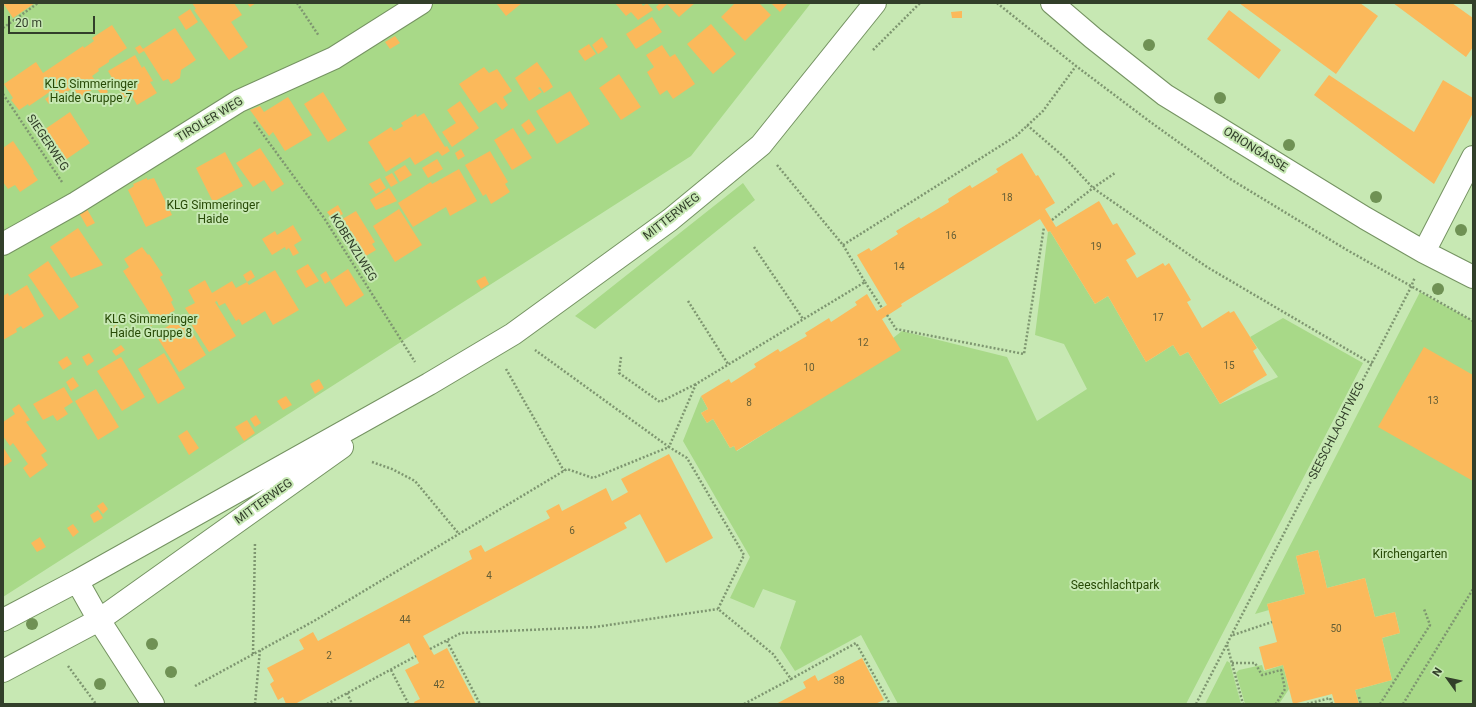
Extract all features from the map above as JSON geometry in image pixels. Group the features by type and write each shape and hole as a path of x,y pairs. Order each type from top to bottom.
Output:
{"street":[{"name":"TIROLER WEG","path":"3,244 76,203 239,101 334,58 422,3"},
{"name":"MITTERWEG","path":"3,620 77,581 429,384 524,326 670,220 761,144 875,3"},
{"name":"ORIONGASSE","path":"1052,3 1093,38 1165,95 1365,218 1424,252 1473,277"},
{"path":"1424,252 1473,157"},
{"name":"MITTERWEG","path":"3,672 99,620 429,384"},
{"path":"77,581 99,620 153,704"}],"path":[{"path":"3,28 38,3"},
{"path":"297,3 334,58"},
{"path":"997,3 1076,66 1227,177 1411,288 1473,321"},
{"path":"843,245 1016,136 1043,111 1076,66"},
{"name":"SIEGERWEG","path":"3,94 76,203"},
{"name":"KOBENZLWEG","path":"239,101 324,218 429,384"},
{"path":"1027,125 1064,157 1093,188 1207,267 1372,364"},
{"path":"774,161 843,245 882,308"},
{"path":"1052,220 1115,173"},
{"path":"888,316 896,329 1024,354 1044,227"},
{"path":"754,247 803,319"},
{"name":"SEESCHLACHTWEG","path":"1196,704 1411,288 1424,252"},
{"path":"621,357 619,373 660,402 696,384 865,282"},
{"path":"688,301 728,364"},
{"path":"529,346 669,447 687,458 744,555 718,609"},
{"path":"504,365 564,471"},
{"path":"194,686 314,621 564,471 567,470 593,478 669,447 696,384"},
{"path":"372,462 392,469 415,482 460,534"},
{"path":"253,654 255,542"},
{"path":"1403,704 1473,589"},
{"path":"1380,704 1430,625 1424,608"},
{"path":"430,649 461,633 595,627 718,609 773,654 791,679"},
{"path":"1232,635 1272,622"},
{"path":"447,641 480,704"},
{"path":"744,704 856,643 890,704"},
{"path":"1227,645 1243,704"},
{"path":"255,704 260,650"},
{"path":"327,704 416,656"},
{"path":"65,661 84,690 96,704"},
{"path":"1232,663 1255,663 1262,675 1280,670 1285,689 1276,704"},
{"path":"391,670 408,704"},
{"path":"347,693 352,704"},
{"path":"1359,697 1361,704"},
{"path":"1307,704 1330,698 1332,704"}],"green space":[{"name":"KLG Simmeringer Haide Gruppe 8","path":"3,3 811,3 691,156 3,597"},
{"path":"743,183 755,200 595,329 575,316"},
{"name":"Seeschlachtpark","path":"1050,231 1095,304 1108,296 1146,362 1173,345 1180,356 1188,352 1220,404 1278,377 1250,337 1283,318 1363,363 1186,704 898,704 861,635 795,671 780,648 796,601 763,589 754,608 730,598 750,557 683,441 701,396 708,409 701,413 707,423 713,419 730,448 734,446 737,451 800,411 902,331 1007,357 1037,421 1087,389 1064,344 1035,335 1048,232"},
{"name":"Kirchengarten","path":"1420,292 1473,321 1473,704 1359,704 1355,690 1392,680 1382,638 1400,633 1395,612 1375,617 1365,578 1327,588 1318,550 1296,556 1305,594 1267,604 1269,610 1255,614"},
{"path":"1227,661 1230,663 1241,704 1205,704"},
{"path":"1262,665 1264,671 1283,665 1289,689 1279,704 1245,704 1236,673 1239,670"}],"building":[{"path":"3,3 35,3 13,18"},
{"path":"192,3 234,3 242,15 231,22 248,47 229,60 194,10 196,9"},
{"path":"247,3 256,3 250,7"},
{"path":"496,3 522,3 506,16"},
{"path":"615,3 641,3 643,6 647,3 653,10 638,20 631,12 626,16"},
{"path":"660,3 695,3 679,17 667,4 659,11 656,7"},
{"path":"735,3 759,3 771,15 745,41 721,17"},
{"path":"771,3 788,3 780,12"},
{"path":"1239,3 1360,3 1378,16 1336,74"},
{"path":"1393,3 1452,3 1473,18 1473,47 1466,57"},
{"path":"190,9 198,22 186,30 178,17"},
{"path":"1229,10 1281,50 1259,79 1207,39"},
{"path":"962,11 962,18 952,18 951,12"},
{"path":"652,17 662,32 636,49 626,34"},
{"path":"711,24 736,54 713,74 687,44"},
{"path":"112,25 127,48 109,60 109,62 98,69 99,71 92,76 99,86 103,83 108,92 102,96 96,87 80,98 73,88 59,97 54,89 29,106 28,104 19,110 11,100 13,98 4,84 36,62 43,73 83,46 84,48 94,41 92,38"},
{"path":"175,28 196,60 181,70 180,78 171,84 168,79 163,81 144,51 139,54 135,48 140,45 143,49"},
{"path":"395,36 400,43 390,49 385,42"},
{"path":"602,37 608,47 598,54 592,45"},
{"path":"589,44 596,54 585,61 578,51"},
{"path":"662,45 670,57 675,54 695,84 673,99 667,90 660,95 647,72 654,67 646,55"},
{"path":"135,55 142,68 144,66 153,81 150,82 157,93 137,105 131,94 124,98 108,71"},
{"path":"537,62 550,80 553,87 544,93 540,87 538,88 542,92 529,101 515,78"},
{"path":"484,67 489,73 497,69 512,91 503,97 508,105 502,110 496,102 479,113 459,84"},
{"path":"619,74 641,107 621,120 599,88"},
{"path":"1329,75 1414,132 1443,80 1473,98 1473,113 1434,184 1314,95"},
{"path":"570,91 590,124 557,144 536,111"},
{"path":"323,92 347,130 328,142 304,104"},
{"path":"52,94 56,99 49,104 45,99"},
{"path":"288,97 312,135 285,151 273,132 269,136 250,110 260,106 264,112"},
{"path":"460,101 479,128 452,147 442,132 456,123 447,110"},
{"path":"70,112 90,143 58,165 38,134"},
{"path":"424,113 445,147 447,146 450,151 442,156 438,151 415,165 410,157 386,172 368,142 391,127 394,131 403,126 401,123 416,114 417,117"},
{"path":"529,119 536,130 528,135 521,125"},
{"path":"513,128 532,158 512,170 494,140"},
{"path":"13,141 38,180 20,192 15,185 8,189 3,182 3,148"},
{"path":"260,148 284,184 272,192 264,180 253,187 236,163"},
{"path":"461,149 465,156 458,160 455,153"},
{"path":"490,151 508,182 505,184 510,192 491,204 486,194 483,196 465,165"},
{"path":"225,152 243,186 213,202 196,168"},
{"path":"1022,153 1036,176 1038,175 1055,203 1045,209 1056,227 1099,201 1113,225 1117,223 1136,254 1126,260 1137,278 1163,263 1165,266 1169,263 1191,300 1187,302 1202,328 1229,311 1230,313 1234,311 1257,348 1253,351 1267,375 1220,404 1188,352 1180,356 1173,345 1146,362 1108,296 1095,304 1050,231 1048,232 1040,219 901,304 902,306 882,319 901,350 736,451 734,446 730,448 713,419 707,423 701,413 708,409 701,396 729,379 731,383 756,367 754,364 778,349 780,352 807,336 805,333 829,318 831,322 857,305 855,302 867,294 877,311 887,305 857,255 869,248 871,251 898,234 896,231 919,217 921,219 949,202 948,199 970,185 972,188 998,172 996,169"},
{"path":"437,159 443,169 428,178 422,168"},
{"path":"405,165 412,175 400,182 394,172"},
{"path":"459,169 477,201 450,216 446,207 413,227 398,203 431,182 432,184"},
{"path":"392,173 398,183 391,187 385,177"},
{"path":"147,178 147,180 154,178 172,215 146,227 128,190 134,186 133,184"},
{"path":"380,178 386,188 376,194 369,184"},
{"path":"389,188 397,201 376,210 370,200"},
{"path":"338,205 343,214 333,220 327,212"},
{"path":"87,209 95,223 87,227 79,213"},
{"path":"399,209 422,245 395,262 373,226"},
{"path":"356,211 375,242 372,244 376,250 366,256 362,250 358,253 339,221"},
{"path":"293,225 302,240 294,245 299,253 293,256 289,248 286,250 285,247 272,255 262,239 275,231 277,235"},
{"path":"78,228 103,265 71,278 50,247"},
{"path":"142,247 148,255 149,254 163,275 160,277 173,300 171,302 175,310 151,326 146,317 150,314 123,271 129,267 124,259"},
{"path":"48,261 79,307 59,320 28,275"},
{"path":"308,264 319,281 306,288 296,271"},
{"path":"348,269 364,295 346,307 330,281"},
{"path":"251,270 255,277 247,282 243,275"},
{"path":"275,270 299,310 273,325 265,311 242,325 239,319 236,321 225,303 219,306 217,301 215,302 236,336 209,352 188,319 191,317 185,308 195,303 188,290 205,280 212,293 232,281 236,288 247,282 249,285"},
{"path":"326,271 331,280 325,284 320,275"},
{"path":"485,276 489,284 481,289 476,281"},
{"path":"27,285 44,316 23,329 21,326 16,329 17,332 3,340 3,296 8,293 9,296"},
{"path":"183,317 206,355 179,372 155,334"},
{"path":"116,325 123,334 117,339 109,330"},
{"path":"121,345 125,350 116,356 112,351"},
{"path":"1424,347 1473,375 1473,481 1378,427"},
{"path":"89,353 94,361 87,366 82,357"},
{"path":"164,353 185,388 158,404 138,369"},
{"path":"67,356 72,364 63,370 58,362"},
{"path":"121,357 145,397 122,411 97,371"},
{"path":"73,377 79,386 71,391 66,382"},
{"path":"319,379 324,388 315,394 310,384"},
{"path":"64,387 73,402 64,408 68,414 57,421 53,415 43,420 33,404"},
{"path":"96,389 119,427 98,440 75,401"},
{"path":"286,396 292,405 283,410 277,401"},
{"path":"19,404 30,420 26,422 47,451 41,455 48,465 30,478 23,468 28,464 13,443 10,446 3,436 3,422 15,414 12,409"},
{"path":"256,415 261,423 255,427 250,419"},
{"path":"247,420 255,433 244,441 235,427"},
{"path":"187,430 199,448 189,455 178,436"},
{"path":"3,447 12,461 3,467"},
{"path":"669,454 713,538 666,563 640,514 624,523 627,528 423,636 434,655 447,648 476,704 415,704 414,702 420,699 405,670 419,663 409,643 295,704 286,704 283,697 278,700 270,684 274,681 267,668 304,649 299,640 313,632 318,641 472,559 469,551 481,545 485,552 550,518 546,511 559,504 562,511 606,488 612,501 628,492 621,479"},
{"path":"103,502 108,509 103,514 97,506"},
{"path":"98,510 103,518 94,523 90,515"},
{"path":"73,524 79,532 73,537 67,528"},
{"path":"40,537 46,547 37,552 31,543"},
{"path":"1318,550 1327,588 1365,578 1375,617 1395,612 1400,633 1382,638 1392,680 1355,690 1359,704 1335,704 1332,694 1293,704 1283,665 1265,670 1259,647 1277,642 1267,604 1305,594 1296,556"},
{"path":"862,658 884,700 875,704 776,704 806,688 803,682 815,675 818,681"}],"park label":[{"name":"KLG Simmeringer Haide Gruppe 7","path":"91,92"},
{"name":"KLG Simmeringer Haide","path":"213,213"}]}
